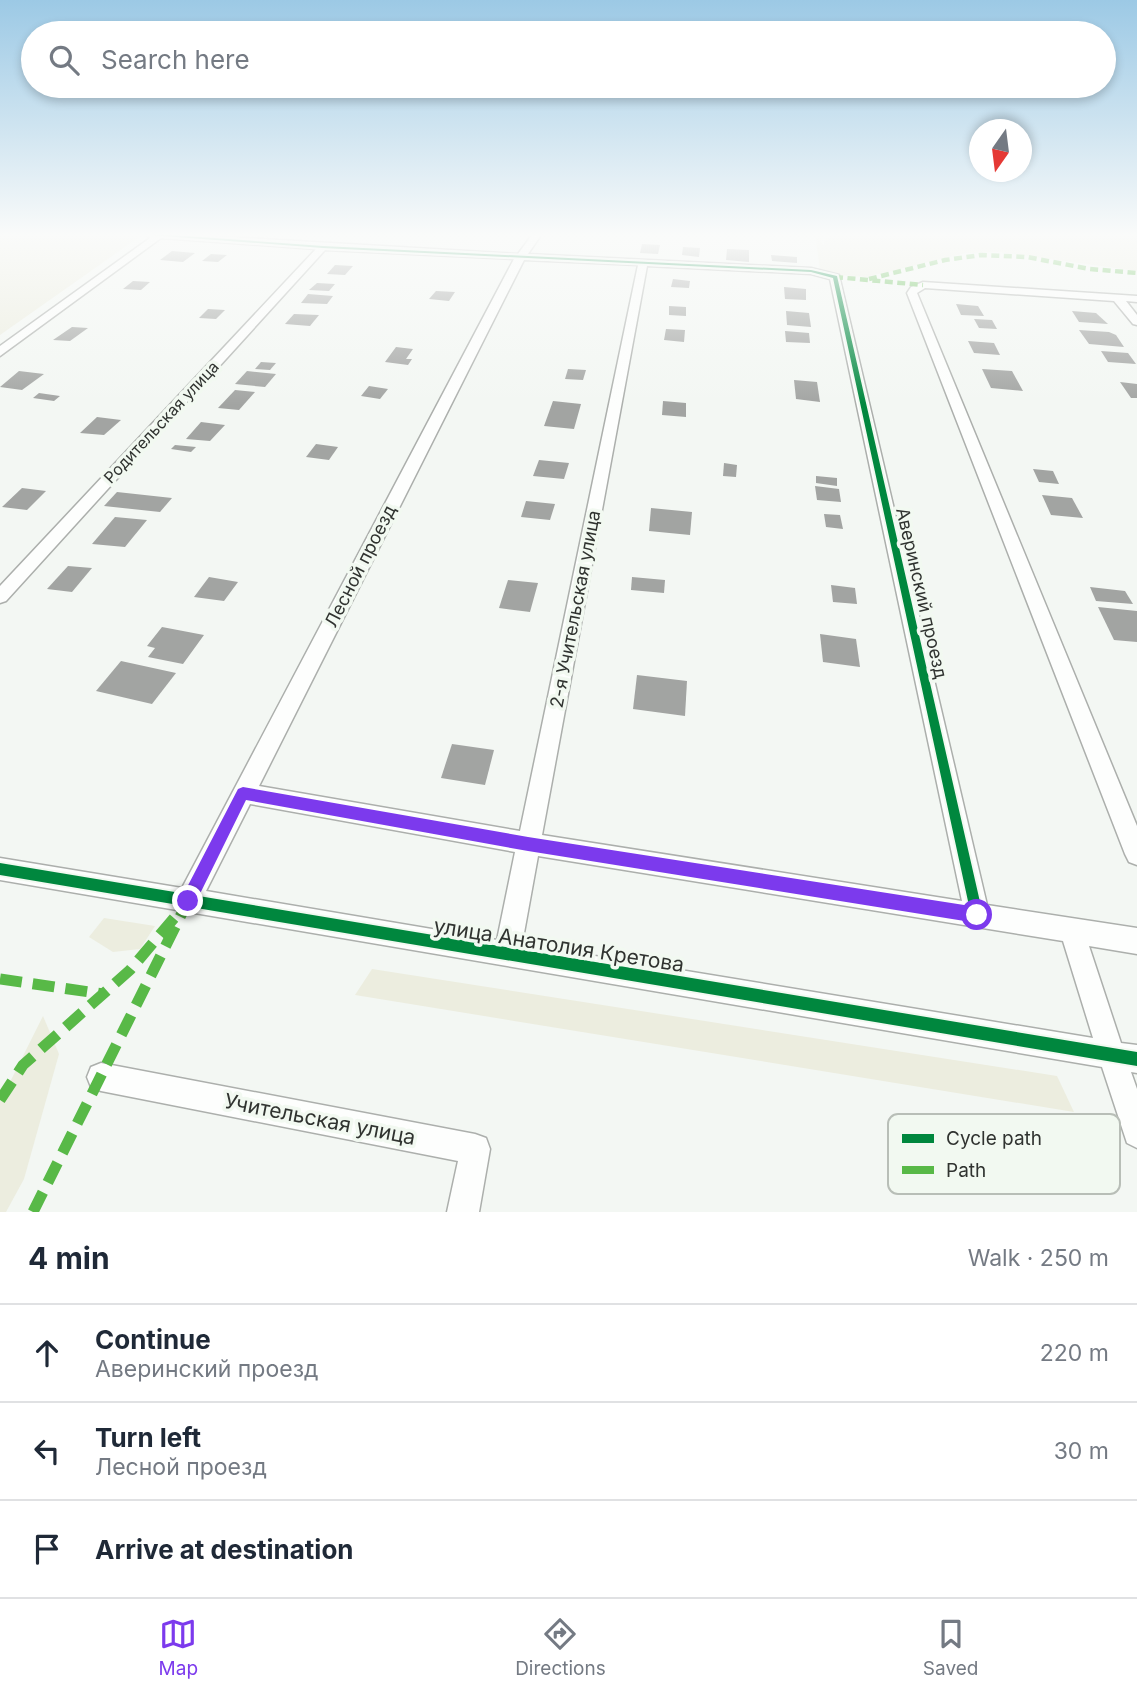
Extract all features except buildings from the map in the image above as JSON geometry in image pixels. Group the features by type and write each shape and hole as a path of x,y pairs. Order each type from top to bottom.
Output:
{"street":[{"path":"0,352 82,292"},
{"name":"Родительская улица","path":"0,597 282,292"},
{"name":"Лесной проезд","path":"188,901 503,292"},
{"name":"2-я Учительская улица","path":"507,954 637,292"},
{"name":"Аверинский проезд","path":"838,292 977,915"},
{"path":"913,292 1137,854"},
{"path":"1021,292 1137,299"},
{"path":"1117,298 1137,322"},
{"path":"243,793 528,844 1137,941"},
{"name":"улица Анатолия Кретова","path":"0,869 1124,1057"},
{"path":"1072,932 1124,1057 1137,1133"},
{"name":"Учительская улица","path":"102,1077 475,1149 463,1212"}],"shaded area":[{"path":"0,292 62,292 0,335"},
{"path":"104,918 155,926 140,949 113,952 89,937"},
{"path":"372,969 1057,1076 1074,1112 355,995"},
{"path":"43,1016 59,1054 24,1179 6,1212 0,1212 0,1102"}],"marked path":[{"path":"33,1212 188,901"},
{"path":"0,1100 23,1065 130,970 175,917"},
{"path":"0,979 103,994"}],"cycle path":[{"path":"838,292 977,915"},
{"path":"0,869 1137,1059"}],"route":[{"path":"188,901 243,793 528,844 977,915"}]}
